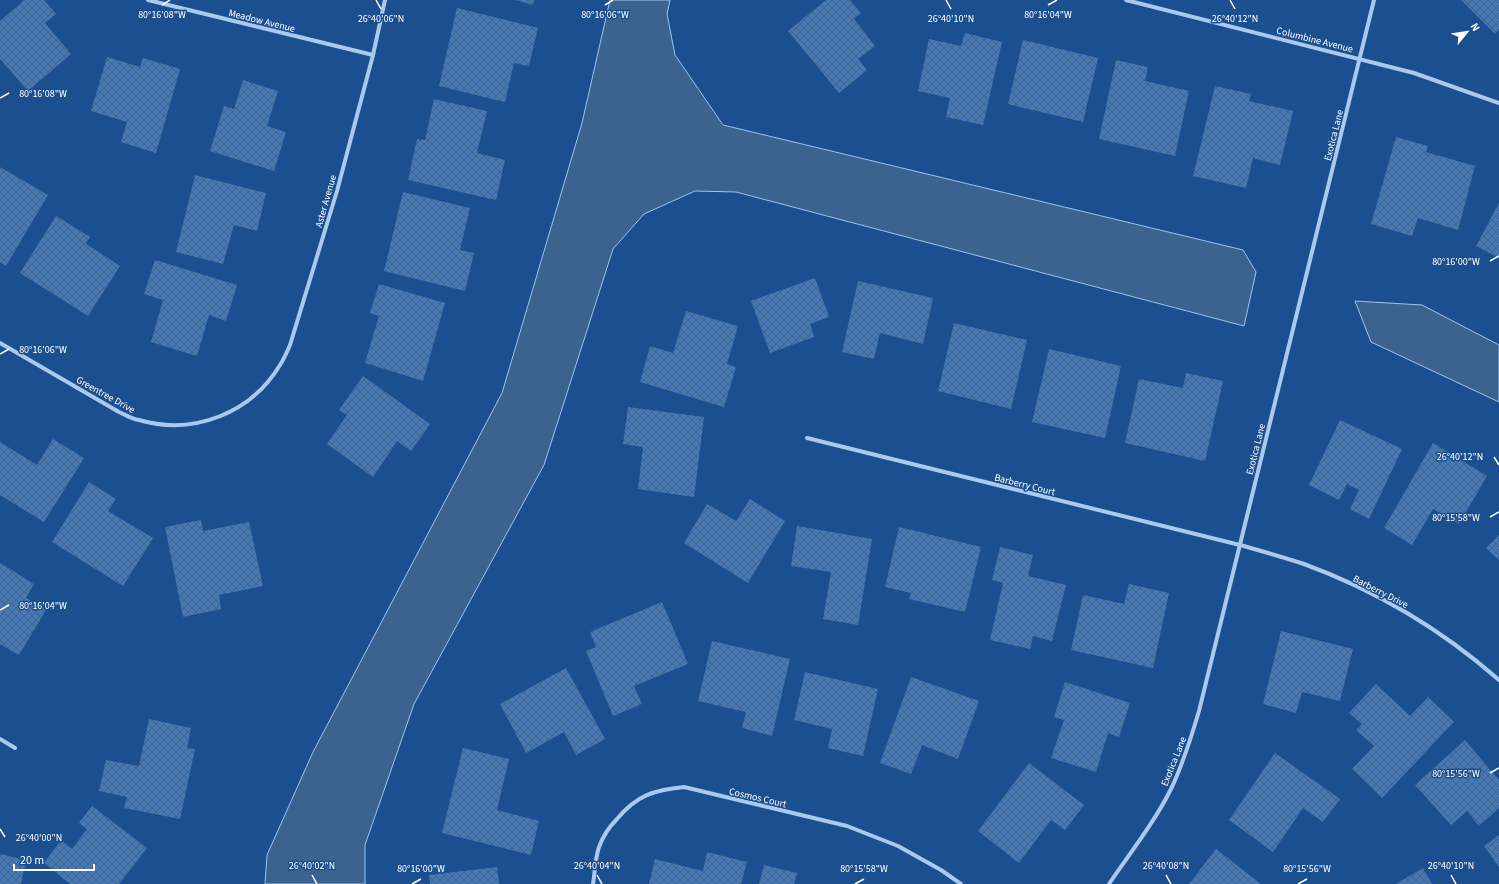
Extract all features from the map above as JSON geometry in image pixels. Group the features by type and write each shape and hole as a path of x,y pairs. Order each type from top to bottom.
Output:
{"street":[{"name":"Meadow Avenue","path":"148,0 373,55"},
{"name":"Aster Avenue","path":"255,396 269,381 281,364 290,345 337,192 373,55 385,0"},
{"name":"Columbine Avenue","path":"1126,0 1360,58 1414,73 1499,103"},
{"name":"Exotica Lane","path":"1108,884 1149,827 1170,790 1187,750 1199,711 1374,0"},
{"name":"Greentree Drive","path":"0,343 119,412 138,420 152,423 179,426 200,423 226,414 238,408 255,396"},
{"name":"Barberry Court","path":"807,438 1240,545"},
{"name":"Barberry Drive","path":"1240,545 1303,564 1346,582 1408,614 1448,639 1499,680"},
{"path":"0,739 15,748"},
{"name":"Cosmos Court","path":"593,884 599,848 604,836 607,830 628,806 645,795 664,789 684,787 847,826 898,846 941,870 961,884"}],"water":[{"path":"610,0 670,0 667,14 675,55 723,125 1243,250 1256,272 1244,326 736,192 695,191 644,214 613,249 544,465 414,704 365,845 365,884 265,884 267,855 313,752 502,393 582,123"},
{"path":"1355,301 1422,305 1499,345 1499,402 1371,342"}],"building":[{"path":"24,0 44,0 56,14 45,23 71,54 28,91 0,59 0,21"},
{"path":"515,0 534,0 533,5"},
{"path":"826,0 850,0 861,13 854,19 875,46 858,59 867,70 839,93 788,31"},
{"path":"1461,0 1499,0 1499,30 1495,34"},
{"path":"457,8 538,28 529,66 514,63 505,102 439,86"},
{"path":"965,33 1002,42 983,125 946,117 950,98 918,91 929,39 961,46"},
{"path":"1023,40 1098,58 1083,122 1008,104"},
{"path":"107,57 140,67 143,58 180,69 156,153 121,142 127,122 91,111"},
{"path":"1116,60 1148,67 1145,81 1189,91 1175,156 1099,139"},
{"path":"243,80 278,91 267,126 286,132 274,171 210,151 224,106 234,109"},
{"path":"1215,86 1251,94 1249,101 1293,111 1280,165 1253,158 1246,188 1193,176"},
{"path":"434,99 487,111 477,153 505,160 496,200 408,180 417,139 425,140"},
{"path":"1396,137 1428,146 1426,152 1475,166 1458,230 1418,218 1412,236 1371,224"},
{"path":"0,167 48,195 6,266 0,262"},
{"path":"195,175 266,193 257,231 234,225 223,264 176,252"},
{"path":"403,192 470,208 460,250 474,253 465,291 384,271"},
{"path":"1499,203 1499,258 1476,246"},
{"path":"56,216 90,237 86,244 120,266 88,316 20,273"},
{"path":"155,260 237,285 226,321 209,315 197,356 151,342 163,300 144,294"},
{"path":"815,278 829,317 810,324 814,337 770,353 751,301"},
{"path":"858,281 933,298 923,344 880,333 874,359 842,352"},
{"path":"379,284 445,303 423,381 365,363 379,316 370,313"},
{"path":"686,311 738,326 727,364 736,367 724,407 640,382 650,346 673,353"},
{"path":"954,323 1027,340 1011,409 938,391"},
{"path":"1049,349 1121,366 1105,438 1032,422"},
{"path":"1186,373 1223,381 1205,461 1125,443 1139,379 1183,388"},
{"path":"363,376 430,424 411,451 397,441 373,477 327,444 347,415 339,410"},
{"path":"628,407 704,417 694,497 638,489 643,447 623,444"},
{"path":"1340,420 1402,449 1369,519 1350,509 1359,490 1347,484 1339,500 1309,485"},
{"path":"53,439 84,458 44,522 0,495 0,442 37,465"},
{"path":"1433,443 1487,476 1459,524 1433,509 1412,545 1384,528"},
{"path":"89,482 116,499 108,511 153,538 123,586 52,542"},
{"path":"750,499 785,521 748,583 684,543 707,504 736,521"},
{"path":"201,520 203,531 249,522 263,586 219,595 221,609 183,617 165,527"},
{"path":"797,526 872,539 858,625 823,619 831,572 791,566"},
{"path":"899,527 981,547 965,612 909,599 911,593 885,587"},
{"path":"1499,535 1499,560 1486,548"},
{"path":"1000,547 1033,555 1028,576 1066,585 1052,641 1033,636 1030,649 990,640 1003,583 992,580"},
{"path":"0,563 34,584 26,598 46,610 19,655 0,644"},
{"path":"1129,584 1169,593 1153,668 1071,650 1083,595 1124,604"},
{"path":"662,602 688,664 634,686 642,704 613,716 586,651 596,647 590,632"},
{"path":"1281,631 1353,649 1340,701 1302,692 1296,713 1263,704"},
{"path":"712,641 790,659 772,736 742,728 746,712 698,701"},
{"path":"566,668 605,739 576,755 564,732 526,753 500,704"},
{"path":"805,672 878,689 863,756 828,748 832,729 794,720"},
{"path":"911,677 979,701 958,759 922,745 911,774 880,763"},
{"path":"1065,682 1130,703 1119,737 1108,733 1096,772 1051,758 1064,720 1054,717"},
{"path":"1376,684 1410,716 1428,697 1454,722 1382,798 1352,769 1374,746 1356,730 1362,724 1349,713"},
{"path":"149,719 191,728 187,748 195,749 180,819 124,808 127,797 99,791 106,760 139,766"},
{"path":"1465,740 1499,780 1499,808 1479,826 1467,811 1451,825 1415,785"},
{"path":"463,748 509,759 497,810 539,821 531,855 442,833"},
{"path":"1275,753 1340,799 1323,822 1303,808 1273,852 1229,820"},
{"path":"1029,763 1084,805 1065,830 1051,820 1019,863 978,831"},
{"path":"92,806 147,848 119,884 70,884 44,863 61,840 72,849 87,829 79,823"},
{"path":"1499,835 1499,867 1484,846"},
{"path":"1216,849 1261,884 1189,884"},
{"path":"707,852 747,862 741,884 649,884 655,859 703,871"},
{"path":"0,854 26,860 21,884 0,884"},
{"path":"764,865 797,873 794,884 759,884"},
{"path":"497,867 499,884 430,884 429,875"},
{"path":"1423,868 1432,884 1396,884"}]}
